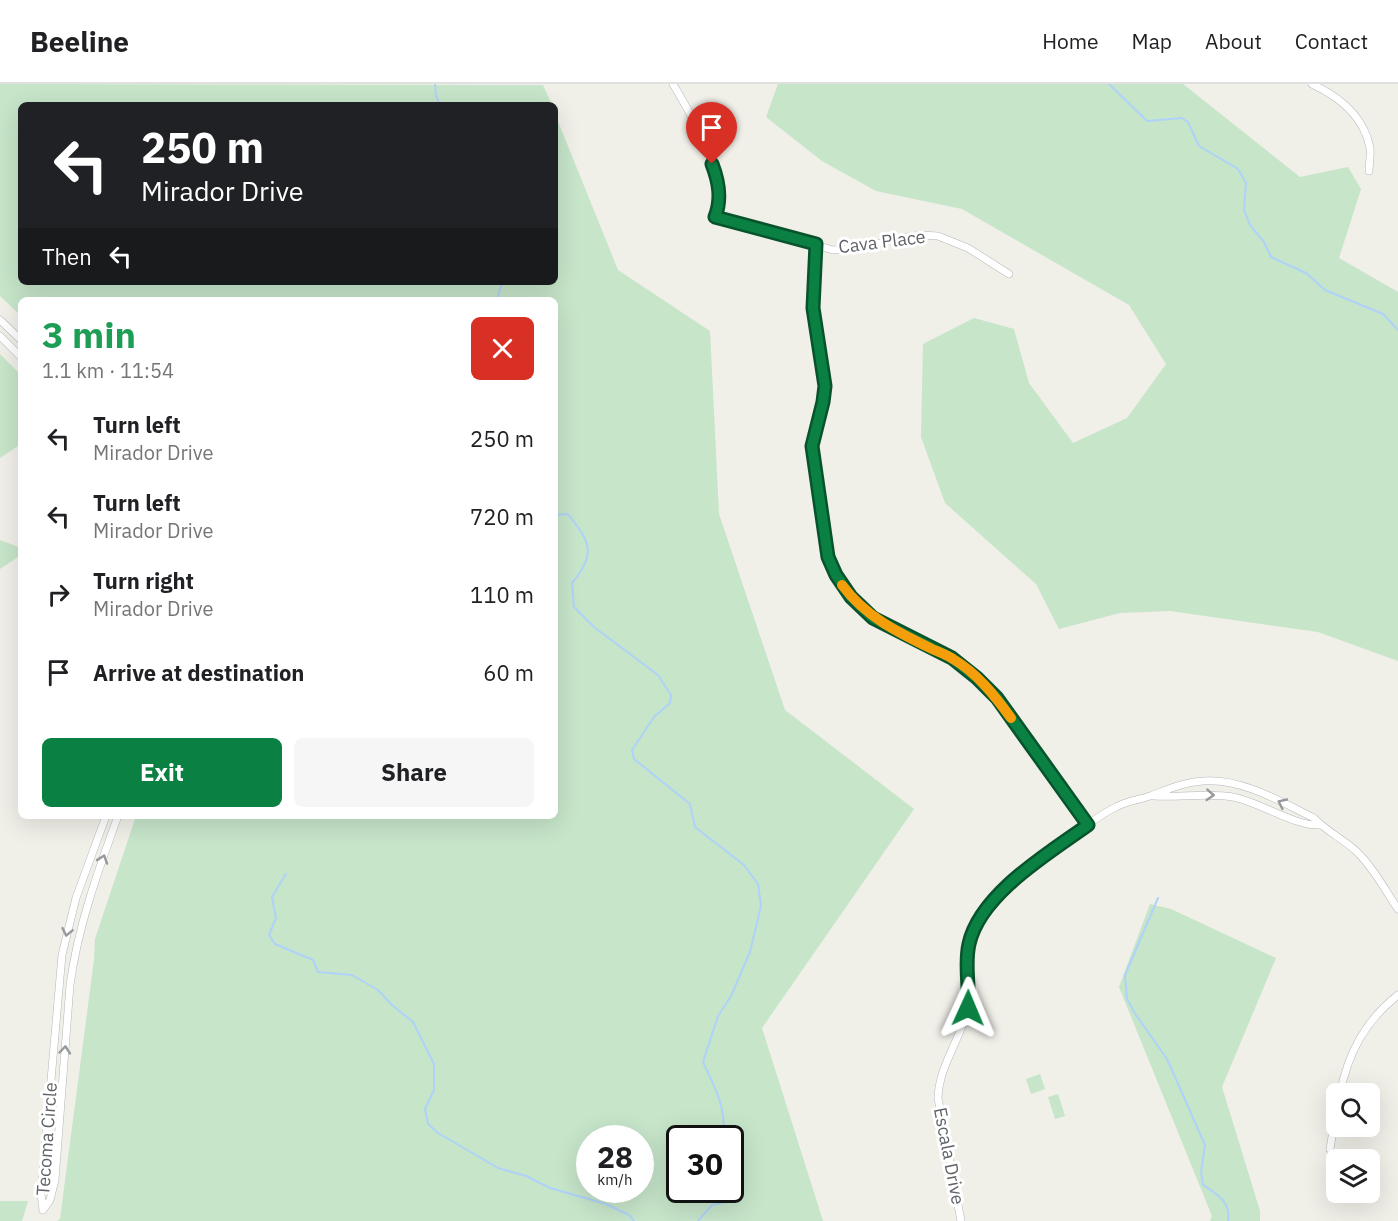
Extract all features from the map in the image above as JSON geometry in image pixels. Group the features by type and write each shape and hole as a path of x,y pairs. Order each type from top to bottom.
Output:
{"street":[{"name":"Cava Place","path":"673,84 700,135 718,179 719,201 715,217 833,250 849,250 906,237 938,236 968,248 1009,274"},
{"path":"1312,84 1331,93 1357,116 1370,148 1369,171"},
{"path":"816,244 813,308 825,386 812,446 828,557 836,575 851,597 873,618 952,658 977,678 997,698 1088,825"},
{"path":"0,320 18,337"},
{"path":"0,336 18,354"},
{"name":"Escala Drive","path":"961,1221 938,1090 944,1067 968,1008 967,954 972,933 979,917 995,897 1088,825 1115,807 1165,789 1203,781 1227,783 1251,789 1314,818 1358,852 1398,909"},
{"name":"Escala Drive","path":"1152,795 1205,794 1232,797 1247,800 1300,821 1321,825"},
{"name":"Tecoma Circle","path":"105,819 69,920 58,984 41,1194 43,1209 50,1200 55,1180 72,973 83,917 117,819"},
{"path":"60,972 72,973"},
{"path":"58,984 70,984"},
{"path":"1343,1083 1348,1059 1358,1040 1371,1021 1398,995"},
{"path":"1330,1149 1332,1137"}],"green space":[{"path":"0,84 543,85 551,102 18,102 18,285 558,285 558,121 618,270 710,331 719,514 785,710 914,809 762,1028 823,1221 57,1221 60,1219 95,939 135,819 558,819 558,297 18,297 18,313 0,296"},
{"path":"778,84 1183,84 1300,177 1348,167 1361,189 1339,258 1398,292 1398,661 1318,632 1170,611 1120,613 1059,629 1036,584 945,503 921,437 923,344 974,318 1014,329 1029,383 1073,443 1127,418 1166,364 1129,305 962,209 876,191 822,161 766,117"},
{"path":"0,354 18,372 18,446 0,458"},
{"path":"0,540 18,547 18,557 0,569"},
{"path":"1150,904 1171,909 1276,958 1222,1087 1260,1211 1260,1221 1210,1221 1212,1216 1119,987"},
{"path":"1040,1074 1045,1089 1031,1094 1026,1079"},
{"path":"1058,1094 1065,1116 1055,1119 1048,1097"},
{"path":"0,1201 28,1201 22,1221 0,1221"}],"waterway":[{"path":"435,84 439,102"},
{"path":"1109,84 1147,121 1182,118 1188,122 1199,146 1238,169 1246,183 1244,210 1250,225 1264,242 1271,257 1306,273 1325,290 1383,314 1398,330"},
{"path":"498,297 501,285"},
{"path":"558,515 568,514 586,540 588,548 585,563 572,583 574,607 594,627 658,675 671,695 670,703 654,717 632,750 634,759 690,804 695,827 744,865 758,884 761,906 750,952 731,996 718,1016 703,1062 716,1091 724,1125"},
{"path":"286,874 272,897 276,918 269,935 275,944 313,960 318,972 352,975 378,990 413,1022 434,1064 434,1090 425,1109 428,1124 438,1133 498,1168 526,1176 550,1188 606,1204 629,1215 634,1221"},
{"path":"1158,898 1125,975 1127,999 1167,1059 1205,1145 1201,1172 1203,1185 1222,1199 1227,1209 1228,1221"},
{"path":"698,1221 712,1205 722,1203"}],"slow traffic":[{"path":"842,585 861,608 873,618 964,666 997,698 1011,718"}],"route":[{"path":"712,164 718,179 719,207 715,217 816,244 813,308 825,386 812,446 828,557 836,575 851,597 873,618 952,658 977,678 997,698 1088,825 1011,883 995,897 979,917 967,954 968,1008"}]}
